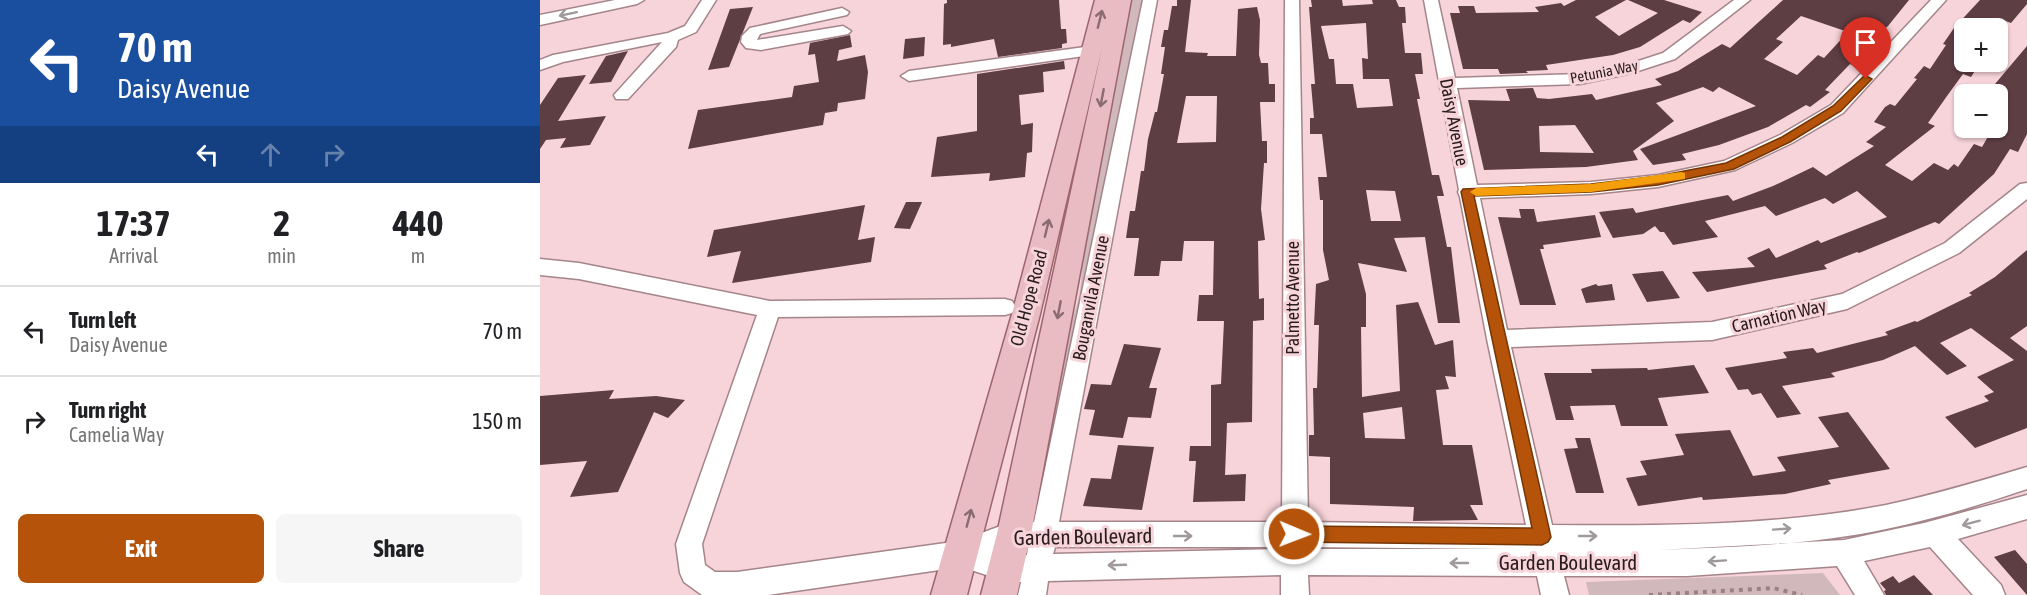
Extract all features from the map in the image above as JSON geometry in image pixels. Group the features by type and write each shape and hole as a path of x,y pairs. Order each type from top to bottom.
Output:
{"main road":[{"name":"Old Hope Road","path":"949,595 1026,314 1104,0"},
{"name":"Old Hope Road","path":"1014,577 1014,534 1122,0"}],"street":[{"path":"540,20 637,0"},
{"path":"540,65 559,58 664,37 670,38 691,29 709,0"},
{"name":"Bouganvila Avenue","path":"1032,595 1014,577 1045,535 1150,0"},
{"name":"Palmetto Avenue","path":"1292,0 1295,595"},
{"name":"Daisy Avenue","path":"1431,0 1467,192 1556,595"},
{"name":"Petunia Way","path":"1446,82 1494,83 1580,79 1626,70 1669,56 1743,0"},
{"path":"1467,192 1591,188 1658,181 1729,166 1786,139 1837,109 1939,0"},
{"path":"842,12 755,31 750,36 749,42 752,45 761,45 843,31"},
{"path":"782,24 782,41"},
{"path":"622,95 670,44 670,38"},
{"path":"909,76 1092,51"},
{"name":"Carnation Way","path":"1498,339 1712,331 1847,301 1952,248 2027,189"},
{"path":"540,267 579,271 770,309 1005,307"},
{"path":"770,309 689,544 693,573 711,585 737,586 960,554"},
{"name":"Garden Boulevard","path":"960,554 1014,534 1680,536 1826,527 1911,512 1998,489 2027,478"},
{"path":"1998,489 2024,512"},
{"name":"Garden Boulevard","path":"960,554 986,560 1014,577 1166,563 1687,563 1844,553 2024,512"},
{"path":"1935,533 1991,595"},
{"path":"1844,553 1870,595"}],"path":[{"path":"1649,595 1773,588 1802,595"}],"shaded area":[{"path":"1132,0 1143,0 1038,515 1032,515 1061,337 1078,303 1082,266 1081,240"},
{"path":"1823,573 1840,595 1589,595 1586,582"}],"building":[{"path":"947,0 1059,0 1061,29 1066,29 1067,43 1062,44 1062,48 998,57 994,39 951,47 951,44 943,45 944,4"},
{"path":"1177,0 1191,0 1185,52 1208,53 1207,56 1236,56 1238,9 1257,7 1260,20 1259,55 1261,63 1268,63 1269,84 1275,84 1275,102 1260,102 1262,141 1267,141 1267,163 1264,163 1261,209 1265,240 1258,241 1259,299 1264,298 1264,320 1253,321 1252,422 1227,423 1225,475 1246,474 1245,501 1193,502 1196,461 1189,461 1190,446 1211,446 1211,385 1221,384 1224,321 1197,321 1199,295 1213,295 1214,241 1184,241 1182,261 1161,261 1159,276 1134,276 1139,238 1126,238 1130,211 1135,211 1141,171 1144,171 1148,139 1155,112 1157,112 1164,74 1161,74 1165,47 1161,47 1164,30 1168,30 1172,6 1177,6","holes":["1186,96 1217,96 1216,142 1177,143"]},
{"path":"1311,0 1342,0 1343,6 1373,4 1372,0 1396,0 1399,7 1405,7 1406,23 1402,23 1405,53 1421,53 1423,74 1415,74 1420,99 1417,99 1432,175 1439,175 1444,196 1437,196 1447,247 1451,247 1460,323 1438,323 1425,237 1394,238 1407,272 1358,263 1366,294 1366,327 1361,327 1362,397 1400,391 1396,305 1418,302 1435,345 1453,340 1456,377 1445,376 1449,389 1436,390 1443,445 1472,445 1483,505 1470,505 1478,520 1413,521 1414,507 1330,504 1330,457 1309,456 1309,435 1314,435 1313,388 1317,388 1319,325 1314,325 1316,284 1329,280 1323,250 1323,200 1320,200 1318,177 1327,177 1322,134 1310,134 1310,118 1314,118 1311,84 1315,84 1309,7 1312,7","holes":["1366,23 1368,59 1362,58 1363,79 1389,79 1393,106 1357,108 1353,84 1336,84 1334,59 1329,59 1321,26","1366,190 1395,191 1401,221 1371,221","1402,407 1405,439 1365,438 1363,413"]},
{"path":"1576,0 1626,0 1595,17 1619,36 1658,13 1628,0 1664,0 1702,12 1690,23 1683,20 1640,47 1613,55 1546,65 1548,70 1526,71 1528,73 1500,74 1498,69 1463,69 1450,13 1460,13 1458,6 1474,6 1476,13 1539,12 1535,7 1561,3 1564,6"},
{"path":"1783,0 1909,0 1888,26 1857,50 1866,54 1854,66 1850,64 1825,90 1830,92 1810,107 1806,105 1768,127 1719,145 1682,154 1686,160 1653,165 1640,149 1756,106 1719,87 1713,92 1703,87 1656,103 1674,121 1633,151 1638,160 1586,167 1484,170 1468,100 1510,101 1506,89 1533,88 1537,98 1549,99 1592,94 1596,100 1662,85 1655,79 1678,71 1722,44 1730,48","holes":["1801,16 1848,32 1824,58 1818,55 1797,75 1764,59 1783,42 1776,39","1575,125 1594,153 1540,152 1539,126"]},
{"path":"1980,0 2027,0 2027,4 2011,23 2008,22 2008,18 1963,18"},
{"path":"753,7 729,67 708,70 730,9"},
{"path":"1954,28 1954,72 1974,72 1971,77 1963,74 1954,84 1928,123 1935,126 1885,165 1912,181 1934,163 1948,170 1954,164 1958,167 1974,144 1982,147 1987,138 2008,138 2008,84 1995,84 2005,72 2008,72 2008,69 2027,46 2027,134 2018,152 2010,149 1994,174 1939,224 1935,222 1824,265 1827,269 1707,292 1692,272 1755,267 1747,258 1769,248 1776,258 1818,240 1821,243 1887,217 1857,191 1833,204 1825,198 1776,216 1765,206 1705,221 1718,237 1673,245 1664,232 1660,232 1655,226 1643,234 1613,238 1599,212 1633,208 1636,213 1728,195 1733,201 1773,186 1813,167 1826,176 1874,146 1866,142 1886,127 1874,122 1885,107 1890,104 1895,106 1917,79 1914,78 1924,66 1930,69 1946,45 1943,44"},
{"path":"850,35 852,47 839,50 837,61 865,55 868,72 865,99 838,103 837,111 825,113 823,125 688,149 698,110 792,97 794,86 819,82 815,54 808,55 810,43"},
{"path":"925,37 924,56 903,59 905,39"},
{"path":"628,51 611,82 589,84 606,56"},
{"path":"1064,61 1065,69 1043,72 1044,92 1019,95 1021,125 1033,123 1032,152 1027,153 1025,177 989,181 990,173 931,177 937,137 977,131 977,74"},
{"path":"586,75 558,121 606,116 590,145 560,148 566,138 546,140 540,149 540,105 558,78"},
{"path":"906,202 922,202 910,229 894,228"},
{"path":"865,205 858,240 875,237 871,262 732,283 741,251 707,257 714,230"},
{"path":"1519,209 1534,209 1537,222 1595,215 1601,237 1543,245 1544,249 1540,249 1556,305 1520,305 1498,217 1521,218"},
{"path":"2027,250 2027,326 2010,338 2027,351 2027,428 1975,448 1945,417 1989,401 1984,396 1994,392 1977,377 2014,360 1971,328 1940,343 1967,366 1947,375 1915,346 1883,360 1831,373 1835,377 1782,386 1801,414 1777,418 1761,393 1752,395 1748,389 1738,390 1725,368 1787,358 1783,352 1813,348 1817,353 1888,335 1885,332 1917,322 1972,295 1969,293 1995,277"},
{"path":"1663,271 1680,298 1647,302 1632,274"},
{"path":"1596,284 1598,286 1612,284 1615,300 1586,303 1581,289"},
{"path":"1124,344 1161,348 1149,388 1157,388 1151,418 1128,417 1123,438 1089,435 1095,410 1084,409 1091,384 1111,385"},
{"path":"1694,365 1709,393 1658,398 1668,426 1621,426 1615,405 1570,406 1574,420 1556,420 1544,373 1592,373 1591,369 1647,368 1648,370"},
{"path":"614,390 609,399 656,396 685,400 668,418 654,412 618,492 570,497 587,461 540,465 540,396"},
{"path":"1848,412 1890,469 1828,480 1831,484 1785,494 1703,500 1702,497 1638,506 1626,478 1647,475 1640,461 1684,455 1675,434 1730,430 1753,476 1786,471 1777,457 1839,447 1818,417"},
{"path":"1575,438 1590,438 1604,493 1576,493 1564,449 1578,448"},
{"path":"1118,445 1154,447 1142,510 1083,506 1091,478 1111,479"},
{"path":"2015,550 2027,564 2027,595 1994,557"},
{"path":"1914,575 1933,595 1886,595 1884,591 1886,590 1880,583 1893,576 1899,583"}],"slow traffic":[{"path":"1476,192 1591,188 1658,181 1681,176"}],"route":[{"path":"1294,534 1542,537 1467,192 1591,188 1658,181 1729,166 1786,139 1837,109 1866,79"}]}
